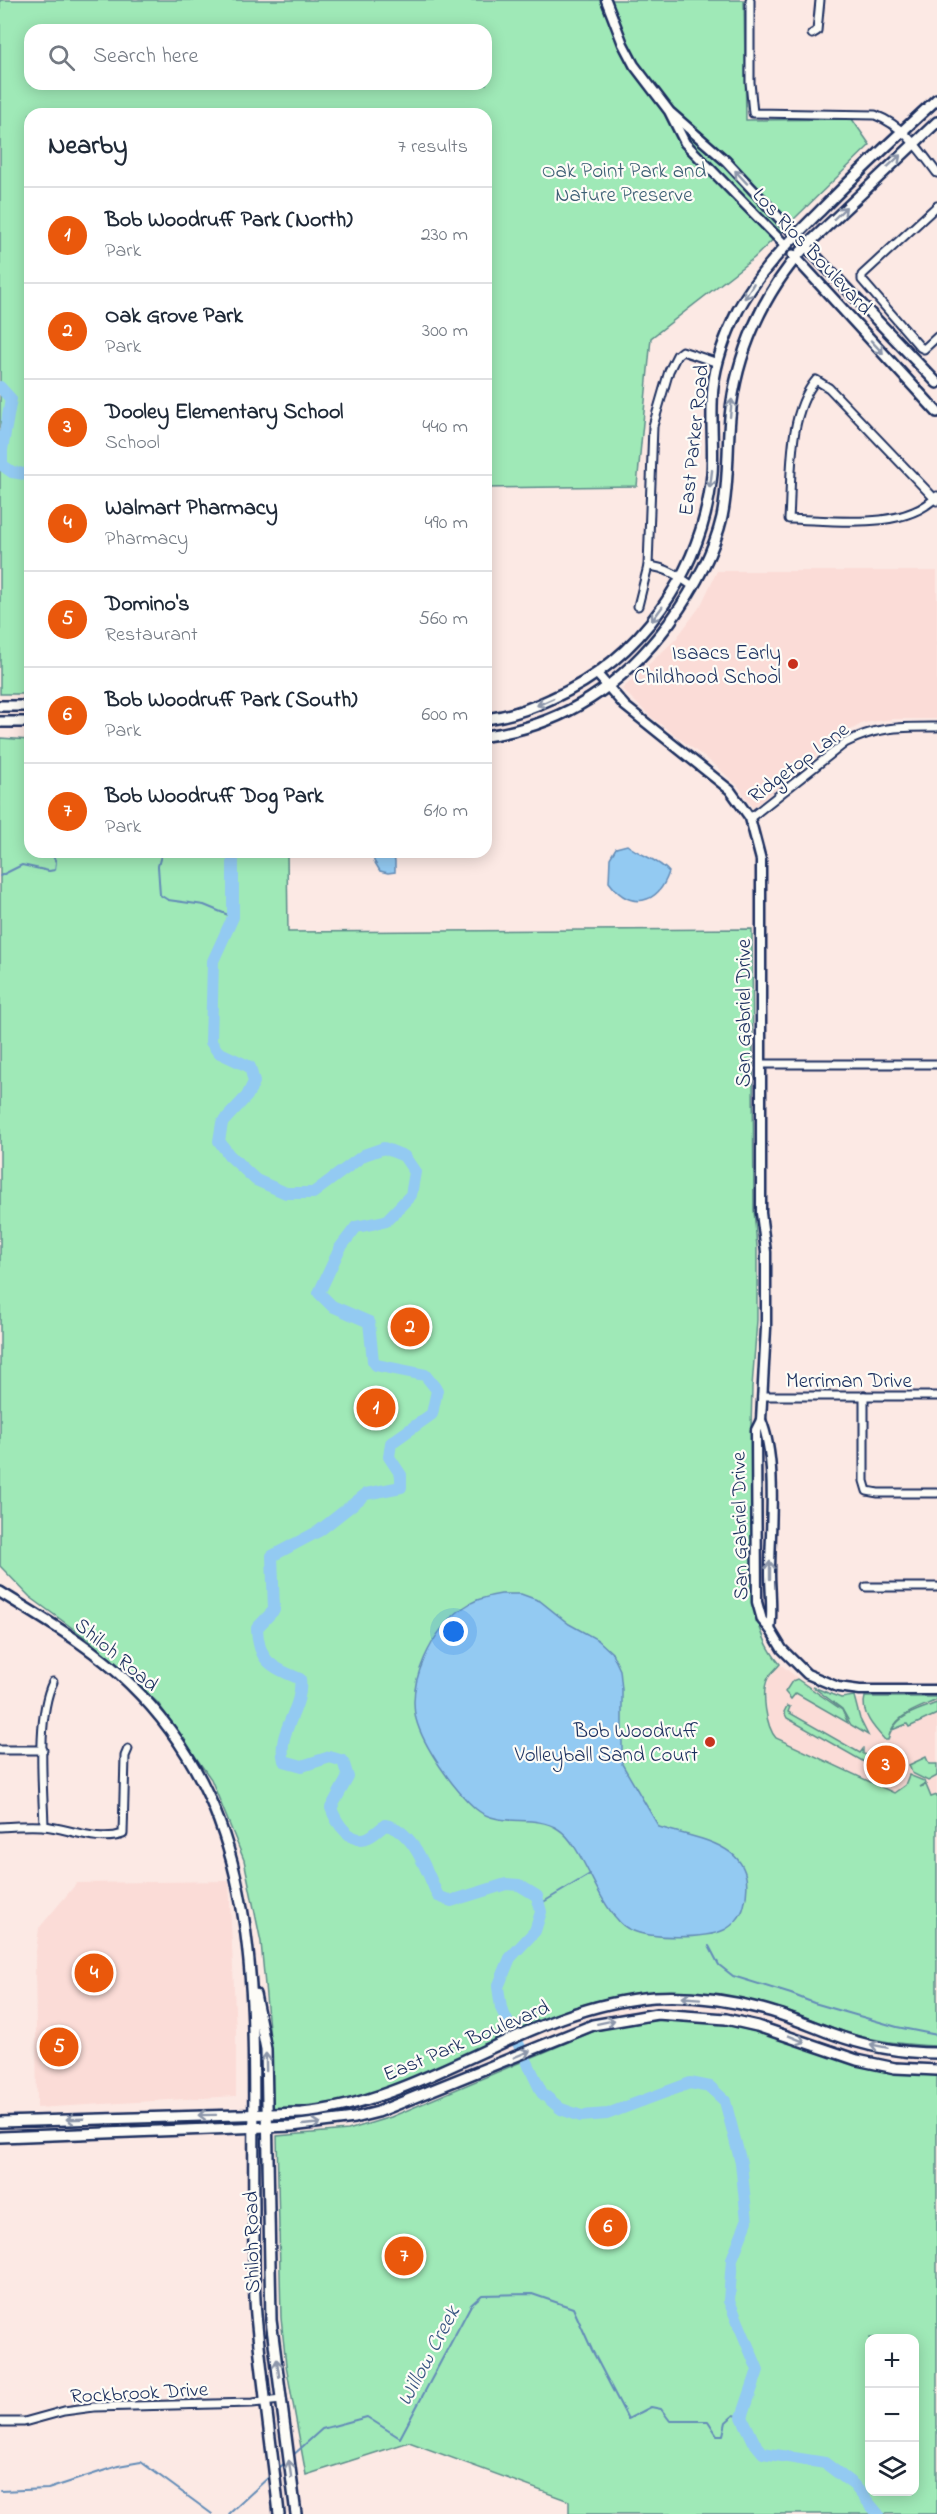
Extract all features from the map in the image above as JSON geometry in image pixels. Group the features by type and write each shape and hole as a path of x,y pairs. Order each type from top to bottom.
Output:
{"main road":[{"name":"East Parker Road","path":"492,718 521,711 562,694 597,674 647,628 680,578 699,533 706,509 712,472 713,388 718,363 731,326 749,291 795,235 937,99"},
{"name":"East Parker Road","path":"492,735 526,727 571,710 607,688 654,644 694,587 714,544 722,515 728,473 733,391 744,349 768,298 795,257 937,122"},
{"name":"Los Rios Boulevard","path":"795,235 937,383"},
{"name":"Los Rios Boulevard","path":"786,246 937,412"},
{"path":"0,706 24,706"},
{"path":"521,711 526,727"},
{"path":"0,722 24,722"},
{"name":"Shiloh Road","path":"0,1592 81,1642 129,1682 176,1736 208,1792 226,1839 250,1948 255,2304 279,2514"},
{"name":"Shiloh Road","path":"250,1968 266,2049 271,2320 296,2514"},
{"name":"East Park Boulevard","path":"0,2122 330,2110 387,2094 586,2010 623,2001 655,1997 730,2002 763,2009 860,2043 896,2050 937,2053"},
{"name":"East Park Boulevard","path":"0,2137 267,2128 328,2122 378,2112 593,2025 657,2014 726,2019 757,2026 857,2060 895,2068 937,2070"}],"street":[{"name":"Los Rios Boulevard","path":"606,0 634,65 669,111 685,143 786,246"},
{"path":"750,0 750,82 753,113 874,115 903,131 915,142 937,173"},
{"path":"812,34 817,31 820,0"},
{"name":"Los Rios Boulevard","path":"669,111 726,161 795,235"},
{"path":"937,206 862,275 862,280 924,349 937,337"},
{"path":"638,606 648,566 653,426 660,398 669,372 677,355 682,351 718,363"},
{"path":"816,380 828,388 936,499 908,515 886,520 789,519 797,417 808,390 816,380"},
{"path":"648,566 657,566 694,587"},
{"name":"San Gabriel Drive","path":"597,674 607,688 631,712 730,790 750,818 761,860 761,1213 766,1252 766,1328 761,1420 765,1431 770,1470 772,1616 770,1629"},
{"name":"Ridgetop Lane","path":"750,818 844,743 857,736 880,728 937,727"},
{"path":"762,1065 937,1064"},
{"name":"Merriman Drive","path":"762,1396 937,1396"},
{"path":"864,1396 864,1481 867,1491 937,1493"},
{"name":"San Gabriel Drive","path":"761,1420 756,1430 756,1593 762,1620 797,1667 826,1684 860,1690 937,1690"},
{"path":"866,1587 937,1587"},
{"path":"44,1826 43,1750 46,1695 53,1682"},
{"path":"0,1827 44,1826 79,1834 117,1837 123,1834 124,1756 128,1749"},
{"path":"0,1750 43,1750"},
{"name":"Rockbrook Drive","path":"0,2422 24,2422 64,2411 94,2407 282,2400"}],"shaded area":[{"name":"Isaacs Early Childhood School","path":"717,571 937,571 937,719 893,719 863,723 839,737 753,808 738,786 716,766 651,717 622,689 676,639 701,605"},
{"path":"780,1664 800,1680 822,1691 851,1699 937,1698 937,1813 776,1738 770,1731 766,1692 768,1679"},
{"path":"229,1881 236,2032 236,2096 37,2108 35,1959 39,1928 77,1883"}],"green space":[{"name":"Oak Point Park and Nature Preserve","path":"0,0 744,0 746,120 852,119 870,145 754,258 651,338 637,486 492,488 492,108 24,108 24,694 0,694"},
{"path":"0,738 24,740 24,858 287,858 288,932 752,929 754,1210 757,1247 757,1320 751,1428 754,1462 753,1599 762,1633 780,1664 769,1676 766,1684 766,1709 772,1733 776,1738 894,1793 905,1785 909,1775 924,1781 925,1784 920,1787 926,1785 931,1797 937,1795 937,2046 894,2043 863,2037 785,2010 739,1998 703,1993 649,1992 597,2001 564,2011 406,2082 373,2093 322,2104 270,2108 270,2039 261,1942 244,1860 211,1779 158,1703 90,1641 30,1597 0,1566"},
{"path":"797,1679 842,1710 848,1723 796,1693 791,1699 785,1692 792,1681"},
{"path":"813,1687 841,1698 854,1696 860,1719 868,1735 851,1725 842,1709"},
{"path":"865,1697 937,1697 937,1700 906,1714 895,1725 888,1740 885,1740 866,1715"},
{"path":"937,1703 937,1714 909,1727 907,1724 892,1730 906,1716"},
{"path":"787,1706 790,1707 788,1712 860,1753 863,1749 863,1754 884,1759 886,1765 883,1768 887,1767 888,1771 880,1771 787,1718 784,1712"},
{"path":"926,1757 929,1764 937,1764 937,1776 928,1781 912,1773 909,1765"},
{"path":"661,2020 724,2024 789,2040 844,2061 905,2073 937,2076 937,2514 569,2514 569,2501 409,2442 306,2475 286,2365 281,2318 277,2136 348,2130 391,2117 592,2032 626,2023"}],"water":[{"path":"627,845 660,864 669,872 658,892 643,900 626,897 609,882 610,858 616,848"},
{"path":"374,858 394,858 395,872 380,871"},
{"path":"501,1594 521,1594 540,1601 569,1624 598,1640 612,1653 620,1670 622,1690 622,1764 659,1827 709,1841 724,1848 736,1857 744,1869 747,1885 744,1906 734,1923 727,1928 716,1933 678,1937 651,1935 629,1929 609,1909 574,1846 558,1829 538,1822 506,1820 485,1815 467,1801 440,1767 425,1742 416,1719 415,1689 424,1658 441,1629 463,1608 472,1602"}],"waterway":[{"path":"0,387 11,399 2,450 2,465 12,472 24,474"},
{"path":"0,876 22,865 49,871 55,870 54,858"},
{"path":"160,858 158,866 160,895 168,900 204,905 233,917"},
{"path":"233,858 233,917 213,961 211,1042 218,1052 250,1067 254,1082 247,1096 222,1123 219,1141 229,1155 256,1180 286,1193 313,1193 364,1155 384,1148 404,1156 415,1172 411,1195 386,1221 356,1227 340,1248 319,1293 332,1306 369,1322 373,1361 376,1365 425,1375 437,1390 432,1414 391,1443 389,1457 401,1475 401,1487 366,1494 319,1531 272,1556 274,1610 257,1628 260,1649 274,1667 300,1679 298,1700 284,1740 284,1761 302,1766 330,1757 343,1761 348,1777 331,1808 340,1826 350,1835 362,1839 369,1837 385,1825 395,1828 412,1843 438,1896 451,1901 506,1884 519,1885 537,1896 541,1912 535,1931 510,1958 498,1987 501,2008 542,2093 561,2109 581,2116 607,2114 690,2083 710,2087 725,2101 741,2163 747,2221 732,2259 729,2301 758,2370 742,2417 754,2442 763,2453 825,2463 854,2485 878,2514"},
{"path":"540,1904 590,1874"},
{"path":"709,1946 719,1965 733,1976 814,2003 897,2027 937,2035"},
{"name":"Willow Creek","path":"291,2457 322,2429 367,2417 400,2438 471,2305 482,2295 532,2294 573,2308 628,2419 651,2407 661,2409 670,2421 708,2421 717,2435 723,2435 726,2422 734,2415 742,2417"},
{"name":"Willow Creek","path":"278,2469 287,2461"},
{"name":"Willow Creek","path":"0,2491 48,2489 118,2466 141,2462 212,2514"},
{"name":"Willow Creek","path":"229,2514 271,2475"}],"place":[{"name":"Isaacs Early Childhood School","path":"793,664"},
{"name":"Oak Grove Park","path":"410,1327"},
{"name":"Bob Woodruff Park (North)","path":"376,1408"},
{"name":"Bob Woodruff Volleyball Sand Court","path":"710,1742"},
{"name":"Dooley Elementary School","path":"886,1765"},
{"name":"Walmart Pharmacy","path":"94,1973"},
{"name":"Domino's","path":"59,2047"},
{"name":"Bob Woodruff Park (South)","path":"608,2227"},
{"name":"Bob Woodruff Dog Park","path":"404,2256"}]}
